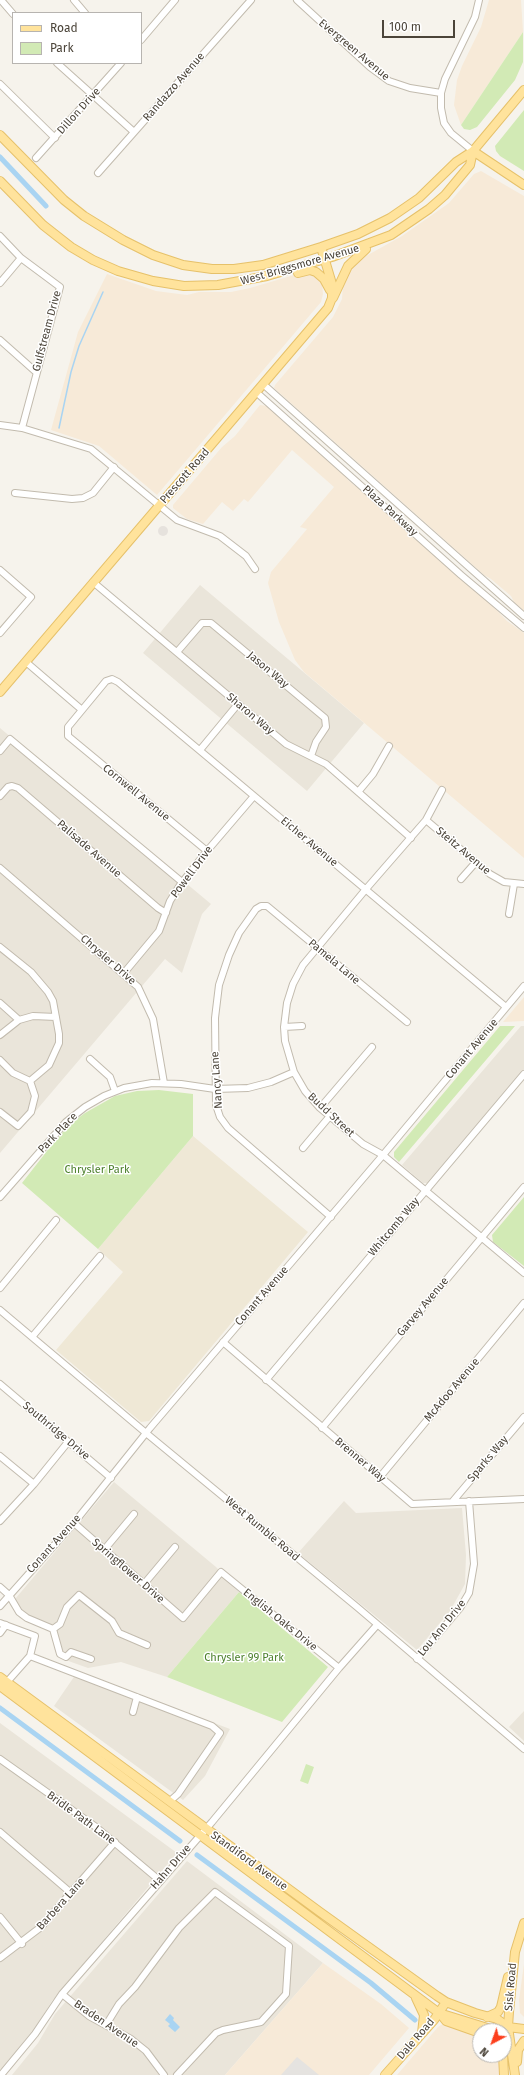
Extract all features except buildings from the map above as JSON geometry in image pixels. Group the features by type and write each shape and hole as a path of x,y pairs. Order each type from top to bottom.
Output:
{"main road":[{"name":"West Briggsmore Avenue","path":"0,135 50,187 78,211 133,246 168,261 198,268 221,270 246,268 263,265 321,247 358,234 390,218 419,198 456,162 473,151 524,90"},
{"name":"West Briggsmore Avenue","path":"0,181 34,218 83,255 107,266 142,278 184,286 218,286 243,282 325,259 377,242 401,229 445,195 470,165 473,151"},
{"path":"473,151 524,185"},
{"name":"Prescott Road","path":"0,692 328,308 344,273 352,262 363,251 377,242"},
{"path":"321,247 332,284 332,298"},
{"path":"243,282 270,281 302,271 312,270 324,279 332,298"},
{"name":"Standiford Avenue","path":"2,1682 170,1801 203,1832 446,2002 487,2017 497,2019 502,2023"},
{"name":"Standiford Avenue","path":"2,1682 203,1832 415,1996 439,2013 472,2023"},
{"name":"Sisk Road","path":"508,2023 512,1971 516,1949 524,1923"},
{"path":"487,2017 498,2012 501,2007 506,1980 512,1971"},
{"path":"415,1996 424,2015 422,2033"},
{"name":"Dale Road","path":"385,2075 439,2013 446,2002"},
{"path":"439,2013 446,2021 472,2030"},
{"name":"Standiford Avenue","path":"512,2028 524,2029"},
{"path":"519,2075 518,2050 524,2041"},
{"name":"Sisk Road","path":"512,2054 515,2075"},
{"path":"503,2063 504,2075"}],"street":[{"path":"1,0 12,13"},
{"path":"74,0 84,12"},
{"path":"142,39 175,0"},
{"name":"Randazzo Avenue","path":"98,173 251,0"},
{"name":"Evergreen Avenue","path":"297,0 370,67 389,81 410,88 441,93"},
{"path":"473,151 451,133 444,123 441,108 441,93 445,80 475,17 479,0"},
{"path":"58,64 134,132"},
{"name":"Dillon Drive","path":"36,158 56,138 120,64"},
{"path":"0,84 56,138"},
{"name":"Gulfstream Drive","path":"0,236 21,258 60,287 22,428"},
{"path":"0,282 21,258"},
{"path":"0,340 36,372"},
{"name":"Plaza Parkway","path":"263,384 524,616"},
{"name":"Plaza Parkway","path":"256,392 461,575 524,628"},
{"path":"0,425 22,428 83,446 99,454 159,506 185,524 220,536 246,556 255,569"},
{"path":"15,493 72,499 84,498 93,493 114,467"},
{"path":"0,570 31,597 0,633"},
{"name":"Sharon Way","path":"94,582 286,744 326,764 411,838"},
{"name":"Jason Way","path":"177,652 198,626 206,621 211,623 325,718 327,723 311,756"},
{"path":"26,662 82,710"},
{"name":"Eicher Avenue","path":"82,710 102,684 112,679 118,682 506,1007"},
{"path":"200,750 238,704"},
{"name":"Cornwell Avenue","path":"82,710 68,727 67,733 70,740 207,851"},
{"path":"0,751 10,739 182,882"},
{"path":"358,792 373,774 389,746"},
{"name":"Palisade Avenue","path":"0,796 8,787 12,786 18,788 158,908 166,913"},
{"name":"Budd Street","path":"442,790 426,820 303,965 293,984 286,1003 284,1027 286,1051 294,1072 305,1091 320,1108 362,1144 383,1155 524,1273"},
{"name":"Powell Drive","path":"124,973 159,932 170,900 182,882 254,796"},
{"name":"Steitz Avenue","path":"426,820 497,879 514,884 524,884"},
{"path":"461,879 476,862"},
{"name":"Chrysler Drive","path":"0,868 138,986 150,1009 155,1028 164,1083"},
{"path":"509,914 514,884"},
{"name":"Pamela Lane","path":"261,906 267,906 407,1022"},
{"name":"Nancy Lane","path":"261,906 256,908 233,944 219,985 215,1018 216,1089 218,1111 228,1128 331,1217"},
{"path":"0,947 31,972 48,992 53,1001 59,1034 56,1051 49,1065 30,1081"},
{"name":"Conant Avenue","path":"0,1606 74,1524 146,1433 331,1217 524,986"},
{"path":"0,1003 19,1020"},
{"path":"0,1035 19,1020 32,1016 56,1017"},
{"path":"284,1027 302,1026"},
{"path":"320,1108 372,1047"},
{"path":"90,1059 110,1078 115,1091"},
{"path":"0,1060 13,1073 30,1081 35,1096 34,1106 29,1116 18,1126 0,1112"},
{"name":"Park Place","path":"0,1197 66,1122 85,1106 115,1091 138,1085 164,1083 216,1089 235,1089 261,1085 294,1072"},
{"name":"Whitcomb Way","path":"266,1380 524,1074"},
{"path":"303,1148 330,1116"},
{"name":"Garvey Avenue","path":"322,1428 524,1187"},
{"path":"0,1288 56,1220"},
{"path":"32,1337 100,1256"},
{"name":"McAdoo Avenue","path":"380,1476 524,1303"},
{"name":"West Rumble Road","path":"0,1310 524,1749"},
{"name":"Brenner Way","path":"223,1342 412,1504 524,1499"},
{"name":"Southridge Drive","path":"0,1384 111,1478"},
{"name":"Sparks Way","path":"453,1501 524,1417"},
{"path":"0,1521 34,1484 68,1442"},
{"path":"0,1456 34,1484"},
{"name":"Lou Ann Drive","path":"417,1659 460,1608 469,1593 474,1564 469,1501"},
{"path":"104,1550 134,1514"},
{"name":"Springflower Drive","path":"74,1524 183,1618 221,1572"},
{"path":"144,1584 175,1547"},
{"name":"English Oaks Drive","path":"221,1572 339,1668"},
{"path":"0,1587 9,1595 19,1612 26,1618 53,1629"},
{"path":"53,1629 60,1624 67,1607 79,1594 112,1621 119,1633 147,1645"},
{"path":"0,1633 3,1624 35,1636 30,1656 2,1682"},
{"name":"Hahn Drive","path":"0,2075 35,2034 62,1994 159,1880 203,1832 339,1668 377,1625"},
{"path":"53,1629 60,1654 66,1658 71,1652 91,1659"},
{"path":"30,1656 212,1726 220,1733 178,1794 170,1801"},
{"path":"133,1712 138,1697"},
{"name":"Bridle Path Lane","path":"0,1759 115,1842 159,1880"},
{"path":"0,1832 71,1893"},
{"name":"Barbera Lane","path":"0,1958 22,1944 41,1927 115,1842"},
{"path":"106,2025 119,2004 135,1987 179,1928 215,1892 289,1946 286,1994 261,2022 223,2030 216,2033 177,2075"},
{"path":"0,1917 22,1944"},
{"name":"Braden Avenue","path":"62,1994 89,2016 125,2035 141,2047 164,2075"}],"shaded area":[{"path":"489,0 521,0 523,32 461,125 454,105 457,80 462,66 481,27"},
{"path":"481,171 524,196 524,611 514,602 511,596 484,575 274,388 333,317 342,299 343,284 352,268 366,256 402,236 449,203 474,174"},
{"path":"301,273 315,276 322,284 323,294 321,302 157,495 99,446 51,430 78,332 107,274 156,291 187,295 199,292 231,292"},
{"path":"260,405 267,406 346,475 347,479 355,486 358,486 406,529 414,539 418,539 450,567 450,570 485,598 507,621 524,633 524,858 304,672 295,660 279,622 268,583 271,572 307,529 300,527 334,487 292,450 248,502 244,499 233,511 222,502 203,524 187,519 173,508 173,505 222,447 235,436"},
{"path":"161,526 165,526 167,527 167,535 161,536 158,533 158,529"},
{"path":"200,585 364,723 307,791 143,653"},
{"path":"0,728 211,904 202,914 182,973 165,959 0,1153"},
{"path":"524,997 524,1021 503,1022"},
{"path":"521,1026 524,1026 524,1069 428,1183 423,1183 402,1165"},
{"path":"193,1136 308,1232 149,1421 141,1422 56,1350 123,1272 98,1249"},
{"path":"114,1482 216,1567 239,1592 167,1677 121,1662 88,1668 60,1658 55,1651 50,1630 20,1618 10,1605"},
{"path":"344,1501 356,1513 462,1508 466,1555 465,1584 450,1611 417,1650 298,1553"},
{"path":"78,1671 230,1729 205,1776 183,1800 54,1706"},
{"path":"524,1711 524,1741 509,1727"},
{"path":"0,1723 177,1853 52,2001 31,2035 4,2068 0,2069"},
{"path":"187,1861 323,1963 225,2075 12,2075 38,2043 55,2014"},
{"path":"323,1963 381,2004 409,2028 369,2075 225,2075"},
{"path":"524,1964 524,2017 520,2013 519,2000"},
{"path":"444,2023 472,2032 472,2063 499,2063 500,2075 397,2075 438,2027"},
{"path":"297,2057 319,2075 281,2075"}],"green space":[{"path":"523,32 523,62 515,80 477,127 470,130 464,129 461,125"},
{"path":"524,110 524,171 500,156 496,151 495,146"},
{"path":"500,1026 515,1026 399,1162 394,1157 394,1152"},
{"name":"Chrysler Park","path":"159,1090 193,1094 193,1136 98,1249 22,1183 70,1124 85,1113 115,1096 137,1091"},
{"path":"524,1197 524,1266 493,1242 492,1235"},
{"name":"Chrysler 99 Park","path":"239,1592 328,1667 282,1722 167,1677"},
{"path":"306,1764 314,1767 308,1784 300,1781"}],"water":[{"path":"170,2014 174,2018 173,2020 180,2027 175,2032 168,2026 170,2024 165,2020"}],"waterway":[{"path":"0,157 46,206"},
{"path":"59,428 71,372 79,346 103,292"},
{"path":"0,1708 180,1841"},
{"path":"197,1855 371,1983 415,2020"}]}
